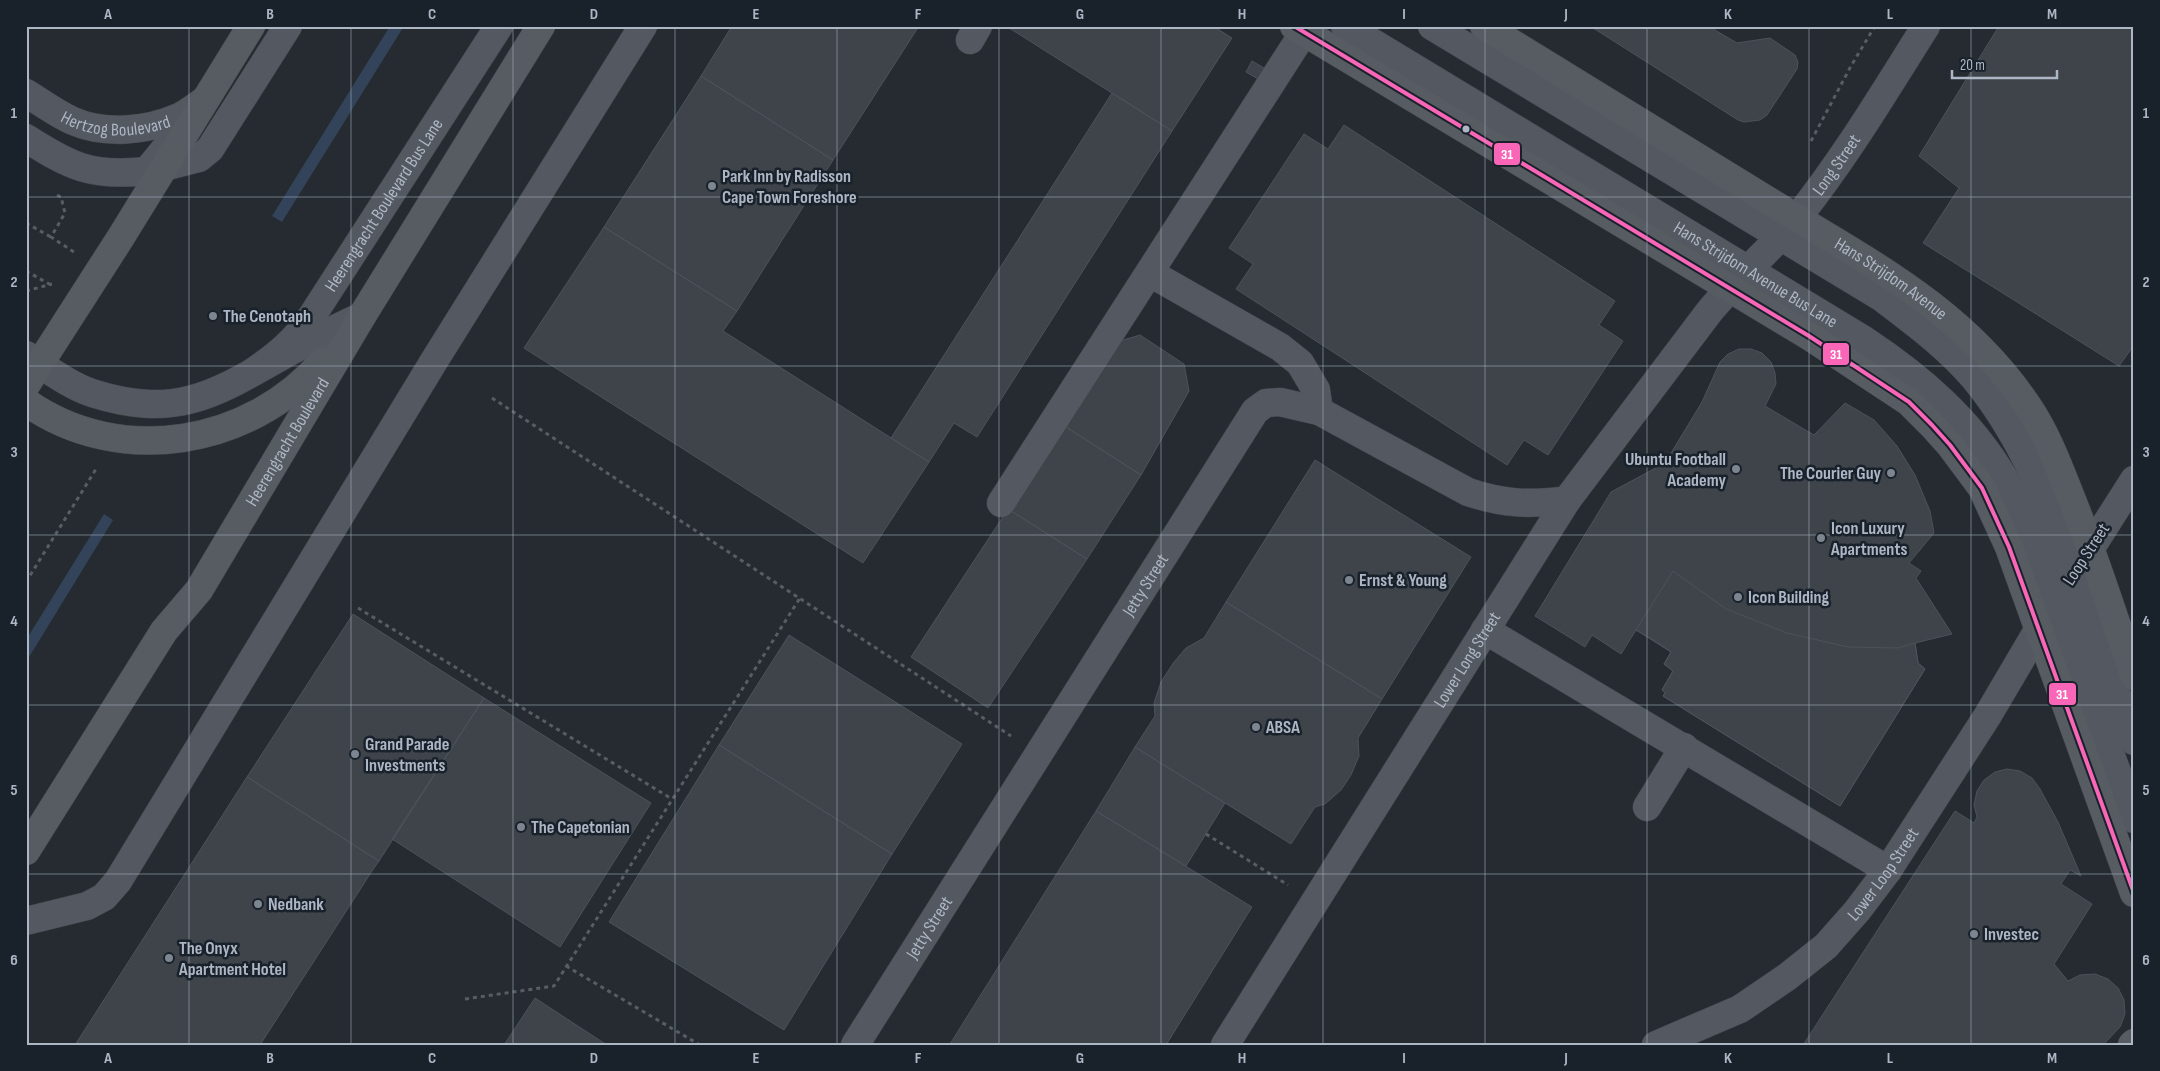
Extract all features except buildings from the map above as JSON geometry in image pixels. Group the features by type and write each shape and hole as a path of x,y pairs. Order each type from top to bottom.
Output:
{"main road":[{"path":"31,368 121,237 251,26"},
{"name":"Heerengracht Boulevard","path":"26,851 164,631 199,590 362,316 541,26"},
{"name":"Hans Strijdom Avenue","path":"1484,26 1788,227 1861,256 1913,289 1948,318 1997,366 2030,409 2050,444 2091,548 2134,676"},
{"path":"1299,29 1737,280 1809,336 1909,402 1950,445 1982,488 2009,547 2134,893"},
{"path":"26,402 60,422 97,435 127,441 189,438 223,428 255,415 289,394 314,371 362,316"}],"street":[{"path":"164,167 199,158 210,149 288,26"},
{"name":"Heerengracht Boulevard Bus Lane","path":"253,372 283,351 300,334 499,26"},
{"path":"26,921 87,906 104,896 118,881 439,352 643,26"},
{"name":"Hans Strijdom Avenue Bus Lane","path":"1345,26 1737,280 1886,354 1925,384 1959,416 2005,479 2033,541 2134,819"},
{"path":"1432,26 1788,227 1931,336 1973,377 2004,419 2035,474 2134,741"},
{"name":"Long Street","path":"1737,280 1788,227 1834,167 1926,26"},
{"path":"1001,503 1150,273 1299,29"},
{"name":"Hertzog Boulevard","path":"26,93 72,121 94,128 113,129 151,126 166,122 181,116 205,100"},
{"path":"26,138 64,161 90,171 127,173 147,171 205,100"},
{"path":"1150,273 1280,347 1300,363 1316,390 1319,411"},
{"name":"Lower Long Street","path":"1225,1045 1568,500 1737,280"},
{"path":"31,368 91,393 136,404 167,404 197,399 222,390 362,316"},
{"name":"Jetty Street","path":"855,1045 1255,411 1266,404 1280,402 1319,411 1468,492 1492,500 1514,503 1568,500"},
{"name":"Loop Street","path":"2039,629 2134,480"},
{"name":"Lower Loop Street","path":"1656,1045 1740,1009 1787,977 1826,946 1857,911 1888,870 1988,715 2039,629"},
{"path":"1486,630 1888,870"},
{"path":"1647,807 1684,747"}],"path":[{"path":"1807,148 1850,66 1875,26"},
{"path":"51,237 65,213 61,197 54,193"},
{"path":"26,223 74,252 68,260"},
{"path":"26,270 51,285"},
{"path":"26,291 51,285 57,276"},
{"path":"492,398 1012,737"},
{"path":"26,582 96,469"},
{"path":"465,999 554,986 800,598"},
{"path":"358,608 672,800"},
{"path":"1206,834 1296,891"},
{"path":"566,966 700,1045"}],"water":[{"path":"390,26 404,26 282,222 272,216"},
{"path":"104,514 113,520 26,662 26,640"}],"transit line":[{"name":"31","path":"1294,26 1809,336 1909,402 1932,425 1950,445 1982,488 2009,547 2134,893"}],"place":[{"name":"Park Inn by Radisson Cape Town Foreshore","path":"712,186"},
{"name":"The Cenotaph","path":"213,316"},
{"name":"Ubuntu Football Academy","path":"1736,469"},
{"name":"The Courier Guy","path":"1891,473"},
{"name":"Icon Luxury Apartments","path":"1821,538"},
{"name":"Ernst & Young","path":"1349,580"},
{"name":"Icon Building","path":"1738,597"},
{"name":"ABSA","path":"1256,727"},
{"name":"Grand Parade Investments","path":"355,754"},
{"name":"The Capetonian","path":"521,827"},
{"name":"Nedbank","path":"258,904"},
{"name":"Investec","path":"1974,934"},
{"name":"The Onyx Apartment Hotel","path":"169,958"}]}
